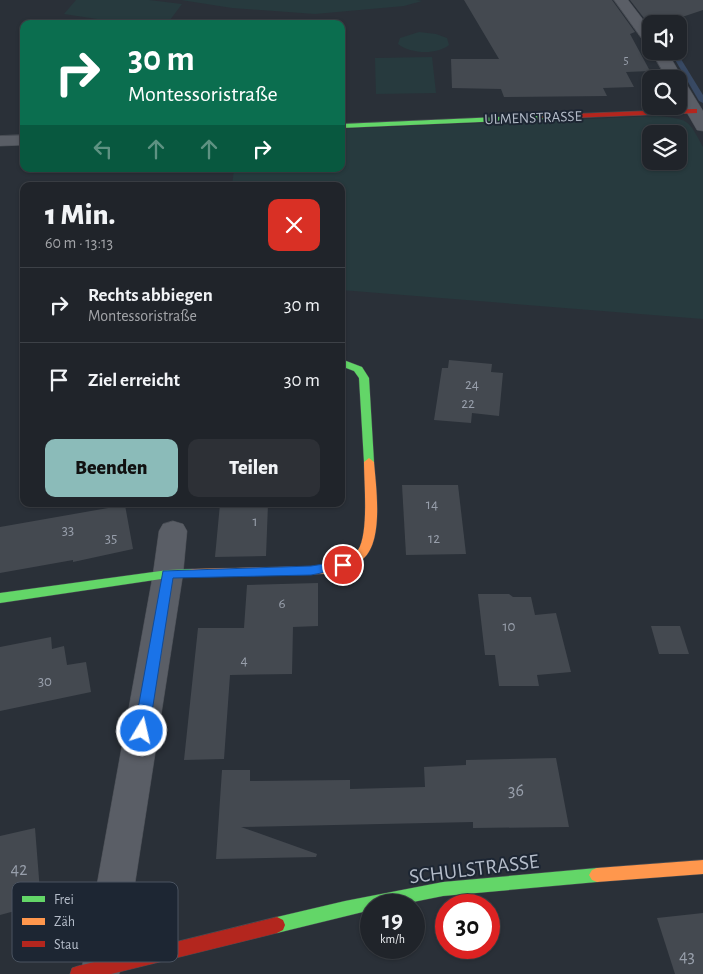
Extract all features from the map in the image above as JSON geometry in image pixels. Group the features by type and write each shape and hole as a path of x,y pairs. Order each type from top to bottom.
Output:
{"street":[{"path":"621,0 642,28"},
{"name":"ULMENSTRASSE","path":"345,126 699,118 687,98"},
{"path":"0,141 20,140"},
{"path":"0,598 168,574 323,570 343,565 363,552 369,537 370,505 364,378 357,368 345,364"},
{"path":"107,882 168,574 173,531"},
{"name":"SCHULSTRASSE","path":"178,949 345,908 443,889 703,867"},
{"name":"SCHULSTRASSE","path":"90,970 123,962"}],"green space":[{"path":"76,0 149,0 182,4 170,20 104,20 64,14"},
{"path":"181,0 422,1 404,6 315,14 232,8"},
{"path":"419,32 436,34 447,38 449,45 431,52 424,52 409,50 398,44 400,38"},
{"path":"432,57 436,93 376,94 375,58"},
{"path":"657,116 682,120 694,131 703,147 703,319 345,290 345,182 232,182 234,172 345,172 345,129"}],"building":[{"path":"464,0 612,0 635,32 630,34 642,56 642,60 644,60 649,70 626,72 634,87 603,88 607,96 504,97 501,89 452,88 451,59 499,59"},
{"path":"630,0 703,0 703,10 687,15 642,15"},
{"path":"449,360 492,364 491,372 503,373 499,416 472,413 471,423 434,420 442,368 448,368"},
{"path":"402,485 458,485 466,554 406,555"},
{"path":"114,507 125,507 133,549 73,562 73,560 0,573 0,527"},
{"path":"220,507 268,507 266,556 215,557"},
{"path":"318,583 318,626 293,627 292,674 230,675 224,759 184,760 198,628 244,628 247,585"},
{"path":"478,594 509,594 513,597 531,597 535,615 556,613 571,672 537,675 539,686 499,686 495,655 485,655"},
{"path":"651,626 680,626 689,654 659,654"},
{"path":"51,637 52,649 64,646 67,665 86,662 91,692 0,711 0,647"},
{"path":"556,758 569,827 473,828 473,822 241,827 317,854 316,857 216,859 222,770 250,770 250,781 350,780 350,789 425,787 424,767 466,765 466,760"},
{"path":"35,828 39,882 12,882 12,912 0,915 0,836"},
{"path":"703,913 703,974 675,974 657,918"}],"waterway":[{"path":"678,60 703,101"}],"traffic: fast":[{"path":"345,126 545,117"},
{"path":"345,364 358,369 364,378 369,462"},
{"path":"0,598 168,574 193,573"},
{"path":"277,925 345,908 443,889 597,875"}],"traffic: slow":[{"path":"193,573 323,570 346,564 356,558 364,550 369,532 371,507 369,462"},
{"path":"597,875 703,867"}],"traffic: jam":[{"path":"545,117 694,111"},
{"path":"178,949 277,925"},
{"path":"78,974 127,962"}],"route":[{"path":"142,731 168,574 323,570 343,565"}]}
